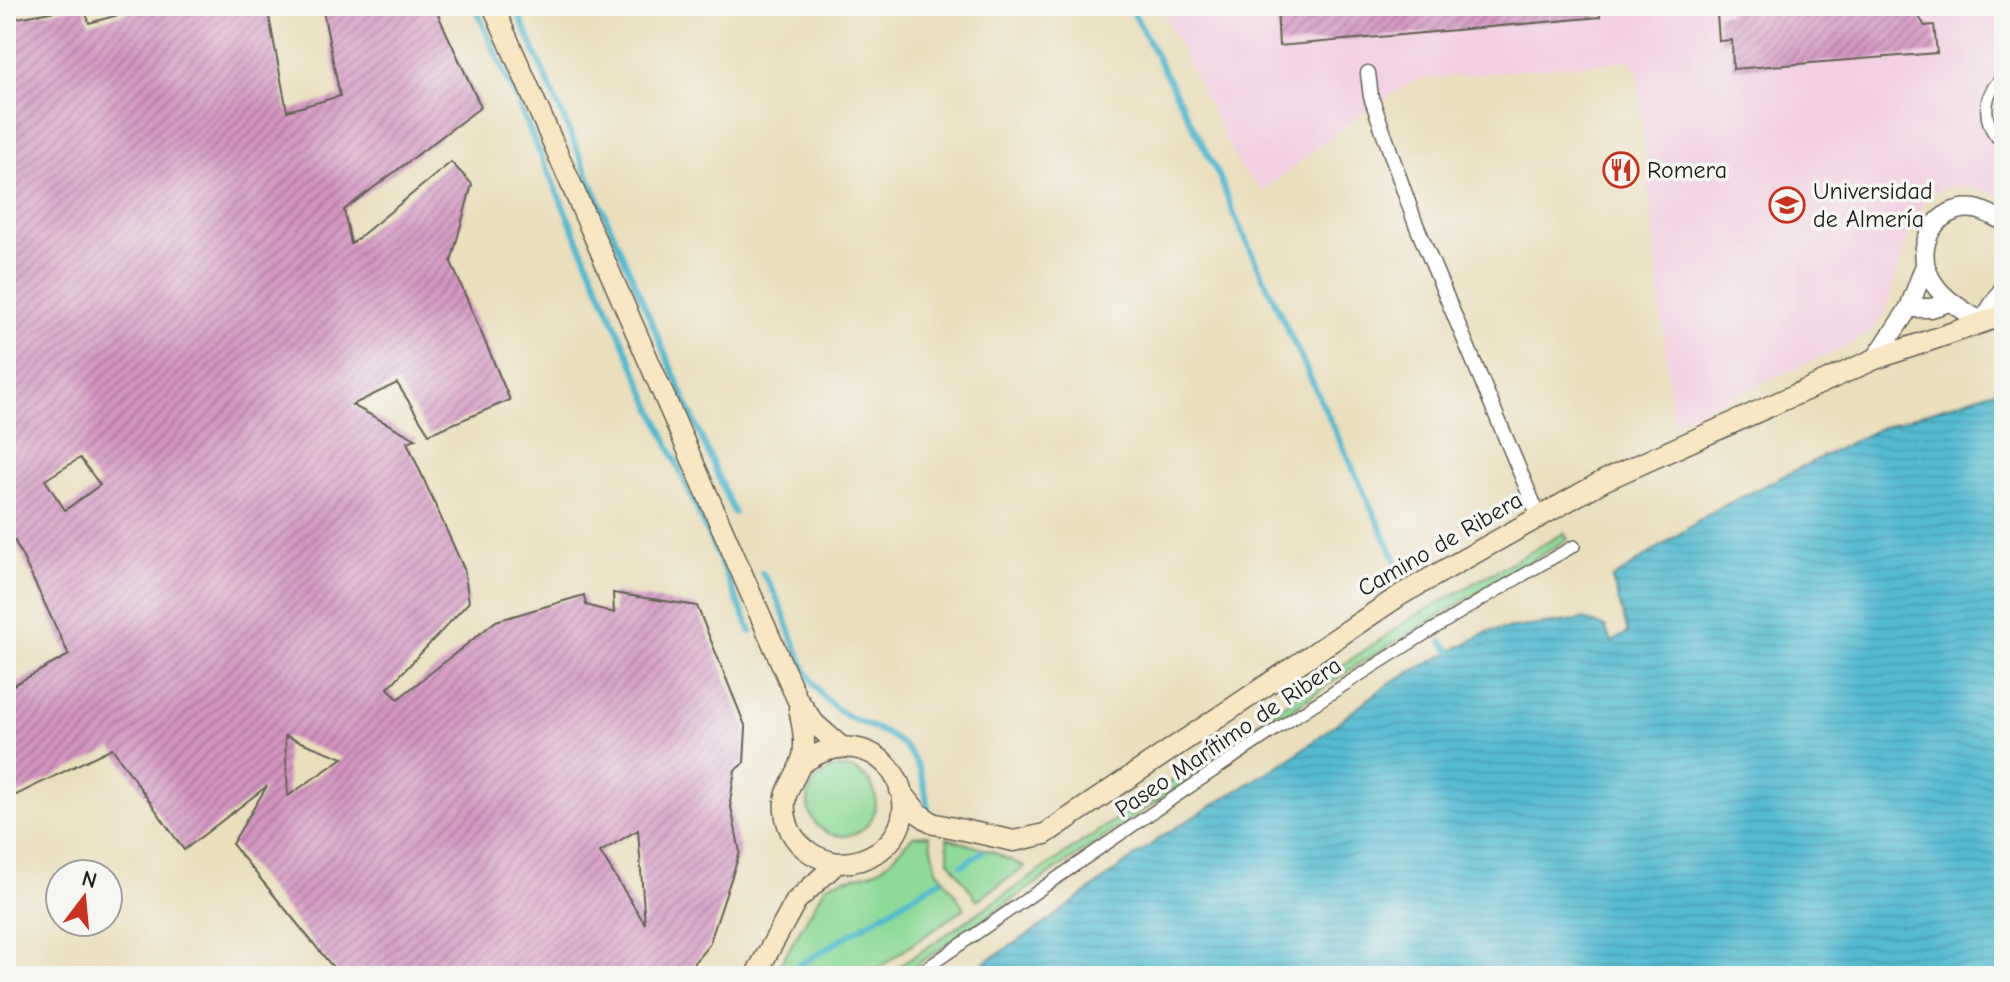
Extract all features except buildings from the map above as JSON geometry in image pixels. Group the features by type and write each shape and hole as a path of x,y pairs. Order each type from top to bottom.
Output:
{"main road":[{"path":"493,6 797,699 815,724 840,746"},
{"name":"Camino de Ribera","path":"933,824 1014,841 1045,834 1390,602 1605,480 1875,359 2004,315"},
{"path":"797,699 804,742 800,765 785,791 785,803 788,824 802,846 812,854 837,863 870,857 895,835 933,824 900,790 886,764 872,753 840,746 816,753 800,765"},
{"path":"895,835 903,812 900,790"},
{"path":"755,976 796,901 804,873 802,846"},
{"path":"796,901 837,863"}],"street":[{"path":"1368,73 1371,97 1415,222 1539,517"},
{"path":"2004,77 1991,91 1986,114 1989,126 2004,144"},
{"path":"1875,359 1909,308 1925,265 1925,240 1939,220 1961,209 1986,212 2002,221"},
{"path":"1925,265 1936,287 1950,302 1982,322 2004,288"},
{"path":"1909,308 1931,308 1950,302"},
{"name":"Paseo Marítimo de Ribera","path":"915,976 1328,695 1482,598 1574,546"}],"shaded area":[{"name":"Universidad de Almería","path":"1160,6 2004,6 2004,196 1958,185 1933,192 1915,214 1885,314 1871,331 1851,344 1676,421 1672,416 1637,70 1630,60 1414,80 1356,118 1263,191 1240,168"}],"green space":[{"path":"1564,533 1568,539 1360,663 900,976 885,976 1415,616"},
{"path":"835,768 849,768 861,773 871,783 876,802 871,821 861,831 849,836 835,836 823,831 813,821 808,809 808,795 813,783 823,773"},
{"path":"929,835 937,869 965,908 867,976 773,976 826,886 875,871 891,860 913,836"},
{"path":"947,838 993,852 1025,867 977,900 949,860"}],"water":[{"path":"2004,387 2004,976 963,976 1040,927 1165,834 1291,758 1391,682 1490,631 1583,619 1605,627 1612,642 1628,632 1612,579 1715,510 1878,429"}],"waterway":[{"path":"475,6 751,632"},
{"path":"515,6 734,513"},
{"path":"1130,6 1220,178 1234,215 1398,565"},
{"path":"762,573 771,586 802,662 818,690 834,707 885,733 912,756 922,777 928,809"},
{"path":"1442,642 1451,651"},
{"path":"962,865 982,852"},
{"path":"781,976 940,880"}],"place":[{"name":"Romera","path":"1621,170"},
{"name":"Universidad de Almería","path":"1787,205"}]}
